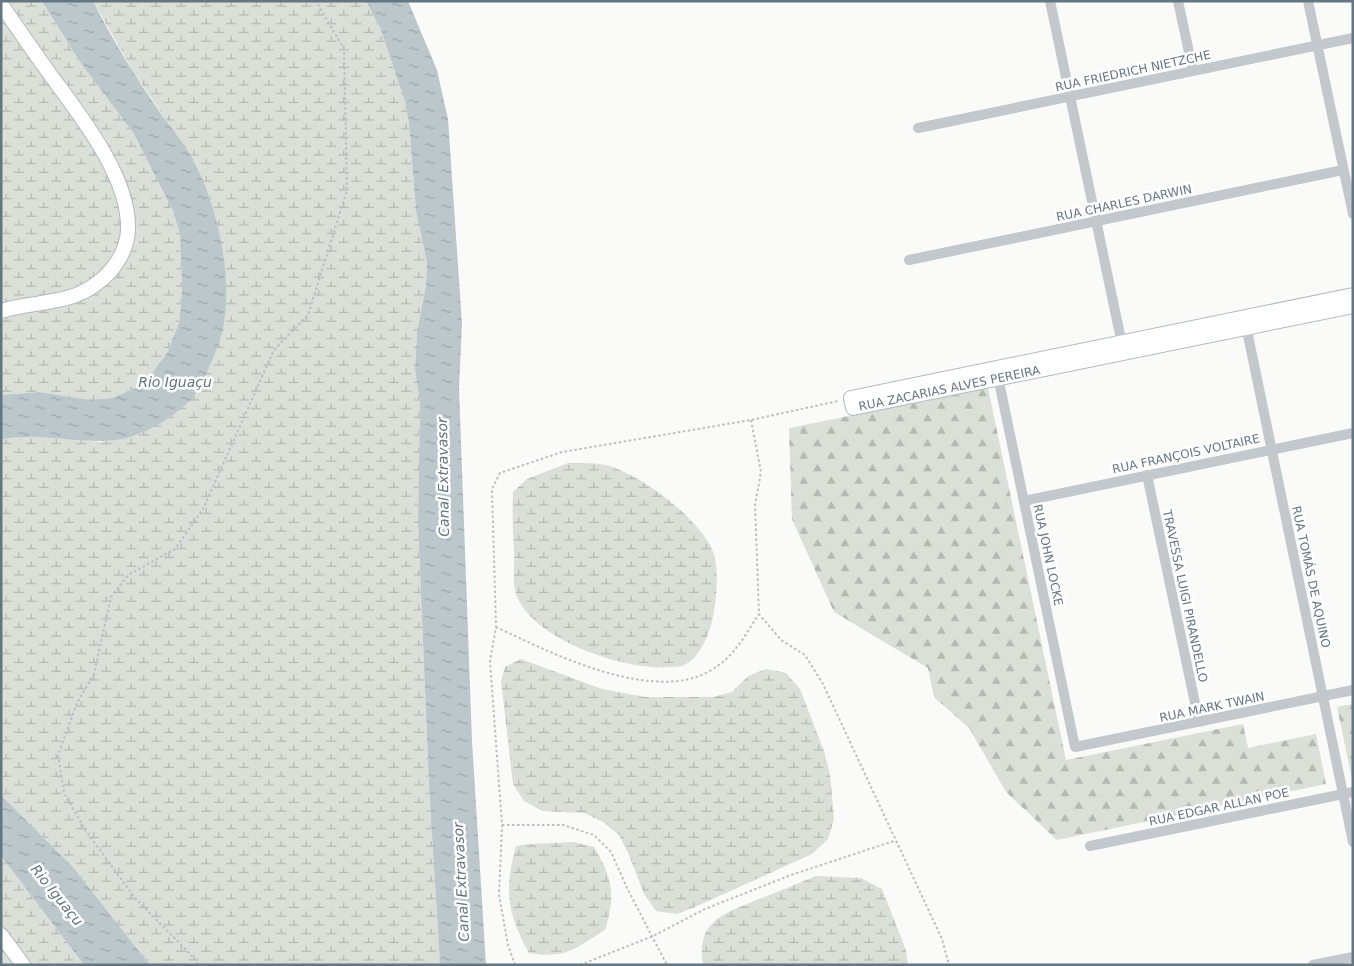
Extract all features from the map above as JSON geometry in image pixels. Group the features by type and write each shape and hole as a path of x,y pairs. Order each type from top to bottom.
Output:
{"street":[{"path":"1050,1 1123,348"},
{"path":"1178,1 1193,71"},
{"path":"1308,1 1353,214"},
{"path":"1,4 99,144 119,188 126,213 128,231 119,259 108,274 95,285 68,298 1,311"},
{"name":"RUA FRIEDRICH NIETZCHE","path":"918,128 1353,38"},
{"name":"RUA CHARLES DARWIN","path":"909,260 1343,170"},
{"name":"RUA ZACARIAS ALVES PEREIRA","path":"1246,323 1353,295"},
{"name":"RUA ZACARIAS ALVES PEREIRA","path":"851,398 997,373 1246,323 1353,306"},
{"name":"RUA TOMÁS DE AQUINO","path":"1246,323 1323,697 1348,793 1353,842"},
{"name":"RUA JOHN LOCKE","path":"997,373 1075,747"},
{"name":"RUA FRANÇOIS VOLTAIRE","path":"1024,500 1353,433"},
{"name":"TRAVESSA LUIGI PIRANDELLO","path":"1147,475 1199,722"},
{"name":"RUA MARK TWAIN","path":"1075,747 1353,690"},
{"name":"RUA EDGAR ALLAN POE","path":"1090,846 1348,793"},
{"path":"1,935 23,965"},
{"path":"1313,965 1353,957"}],"path":[{"path":"198,965 194,958 135,898 86,831 64,793 58,755 77,703 94,674 111,597 128,575 175,549 204,509 274,350 308,315 347,190 344,49 316,1"},
{"path":"516,965 508,945 499,895 502,825 490,661 496,627 492,490 500,473 562,452 751,420 851,398"},
{"path":"496,627 578,664 632,679 684,682 716,668 737,646 759,614 755,505 761,472 751,420"},
{"path":"759,614 780,640 805,655 823,684 942,940 949,965"},
{"path":"502,825 563,825 594,835 612,852 627,888 668,965"},
{"path":"580,965 652,936 705,909 791,875 895,841"}],"green space":[{"path":"1,1 42,1 80,62 134,134 173,211 180,234 182,291 179,323 167,353 153,372 136,388 112,398 91,400 39,392 1,395"},
{"path":"93,1 366,1 381,30 405,102 409,123 416,211 427,263 426,285 417,332 415,370 420,403 418,523 429,786 440,965 150,965 72,866 1,795 1,440 35,435 100,442 119,439 136,435 179,409 224,258 207,192 197,166 134,73"},
{"path":"988,388 1066,760 1243,724 1248,748 1316,734 1326,784 1057,840 1006,792 969,728 934,697 928,668 834,612 792,519 789,428"},
{"path":"568,463 608,465 640,480 682,511 704,535 711,547 717,574 712,622 698,652 684,665 650,667 605,658 559,638 540,625 525,610 516,594 514,584 513,492 527,479"},
{"path":"521,659 602,689 645,697 713,697 732,692 748,676 766,669 786,673 800,689 824,751 830,774 834,819 828,839 812,854 695,907 677,914 656,911 644,894 619,835 603,822 584,813 542,811 524,801 513,784 501,681 505,667"},
{"path":"1353,704 1353,779 1352,779 1337,707"},
{"path":"574,842 594,847 609,878 611,907 605,930 570,951 553,955 529,953 516,926 510,901 510,876 516,846"},
{"path":"1,856 84,965 1,965"},
{"path":"816,876 861,878 882,889 906,950 908,965 703,965 702,949 704,937 709,927 717,920 737,908"}],"water":[{"name":"Rio Iguaçu","path":"42,1 93,1 133,71 193,160 205,184 211,203 225,264 226,304 222,333 212,360 197,391 187,404 159,424 136,435 120,439 87,441 18,437 1,440 1,395 39,392 91,400 112,398 136,388 153,372 167,353 179,323 182,291 180,234 173,211 134,134 80,62"},
{"name":"Canal Extravasor","path":"366,1 408,1 437,70 448,119 462,324 459,388 472,741 486,965 440,965 429,786 418,523 420,403 415,370 417,332 426,285 427,263 416,211 409,123 405,102 381,30"},
{"name":"Rio Iguaçu","path":"1,795 72,866 150,965 84,965 1,856"}]}
